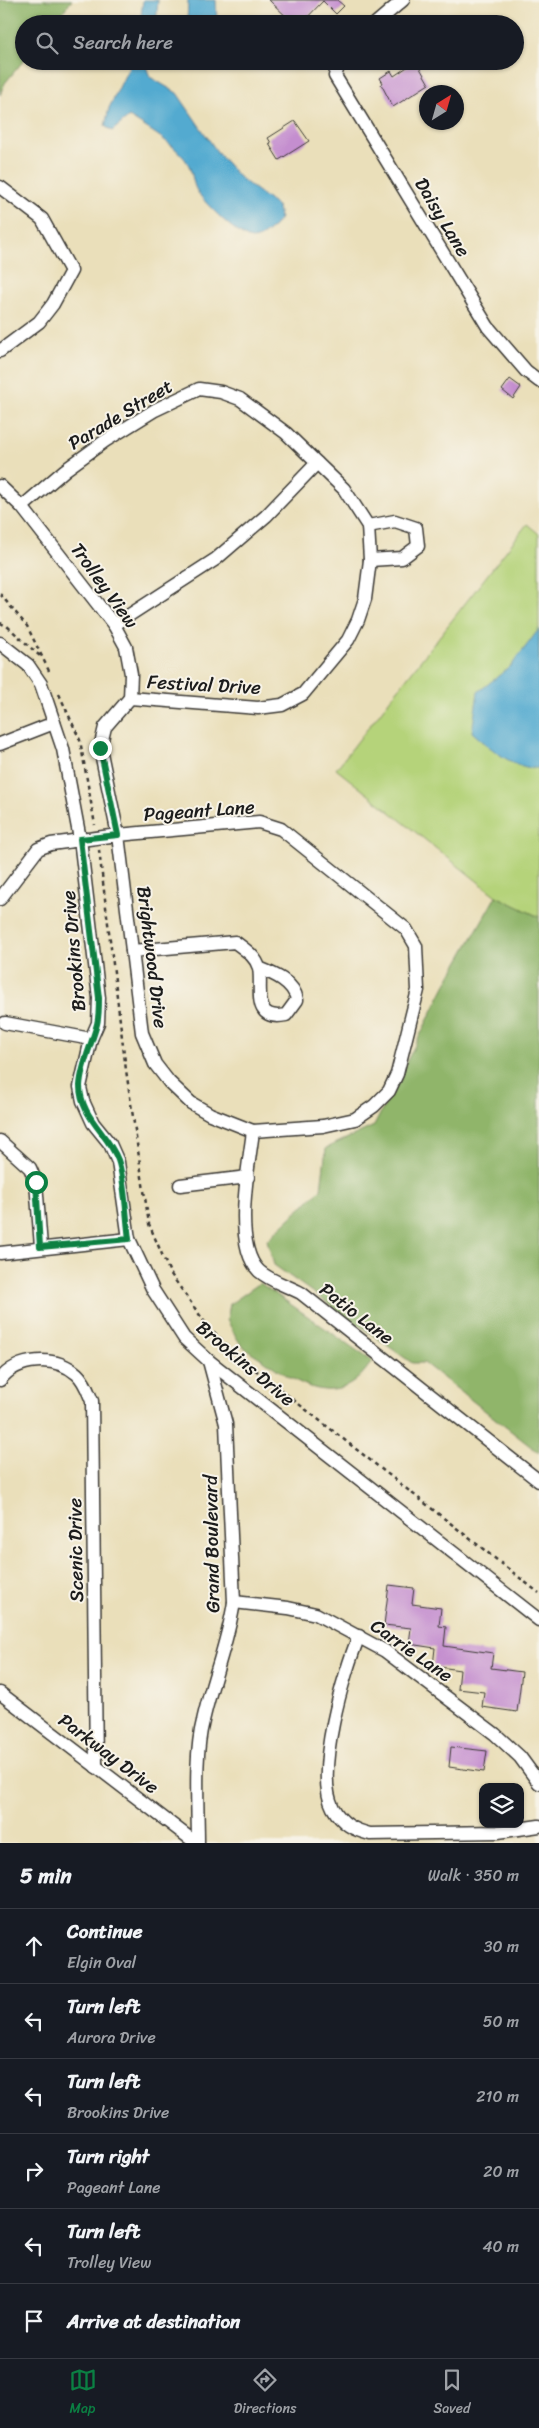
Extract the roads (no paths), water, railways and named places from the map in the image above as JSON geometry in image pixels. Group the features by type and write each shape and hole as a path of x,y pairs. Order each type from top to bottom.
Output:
{"street":[{"path":"386,15 403,0"},
{"name":"Daisy Lane","path":"337,70 335,76 488,328 526,371 539,381"},
{"path":"0,187 42,219 72,271 53,304 39,322 0,351"},
{"name":"Parade Street","path":"22,507 65,470 105,441 155,410 199,389 220,392 240,399 286,433 317,463"},
{"path":"114,625 216,559 266,516 317,463"},
{"name":"Festival Drive","path":"130,698 258,708 282,705 303,694 348,640 358,620 365,599 370,560 368,526 344,488 317,463"},
{"name":"Trolley View","path":"0,486 22,507 114,625 126,647 131,674 130,698"},
{"path":"368,526 395,521 416,528 418,546 402,558 370,560"},
{"name":"Brookins Drive","path":"0,643 28,665 41,684 63,749 80,839 99,998 98,1023 91,1039 80,1087 83,1101 93,1123 110,1144 118,1162 129,1239 153,1290 184,1338 209,1361 539,1620"},
{"path":"118,835 100,748 105,727 130,698"},
{"path":"0,744 54,723"},
{"name":"Pageant Lane","path":"0,899 38,849 51,844 80,839 259,822 281,829 406,929"},
{"name":"Brightwood Drive","path":"118,835 142,1033 155,1064 169,1082 191,1103 210,1114 253,1131 323,1126 355,1119 374,1106 389,1091 397,1074 418,990 416,946 406,929"},
{"path":"132,951 236,942 251,954 259,968"},
{"path":"5,1023 91,1039"},
{"name":"Patio Lane","path":"253,1131 244,1231 248,1252 259,1271 301,1293 539,1481"},
{"path":"0,1141 30,1168 36,1182 40,1247"},
{"path":"180,1185 248,1176"},
{"path":"0,1253 40,1247 129,1239"},
{"name":"Scenic Drive","path":"0,1380 8,1370 26,1363 44,1361 62,1365 77,1375 87,1388 92,1401 96,1767"},
{"name":"Grand Boulevard","path":"194,1842 202,1722 230,1630 234,1602 226,1424 209,1361"},
{"name":"Carrie Lane","path":"234,1602 288,1608 316,1614 385,1651 495,1734 520,1757 539,1783"},
{"path":"359,1636 346,1667 329,1746 327,1780 333,1808 342,1820 353,1830 370,1834 498,1832 539,1826"},
{"name":"Parkway Drive","path":"0,1693 194,1842"}],"water":[{"path":"143,0 158,0 157,15 141,15"},
{"path":"188,0 216,0 217,15 187,15"},
{"path":"128,70 147,70 150,77 177,93 218,153 239,177 278,207 280,219 268,232 260,237 252,239 240,233 223,219 197,191 187,162 176,149 129,117 112,131 105,126 109,108"},
{"path":"539,629 539,768 530,768 503,757 472,732 478,692 511,666"}]}
